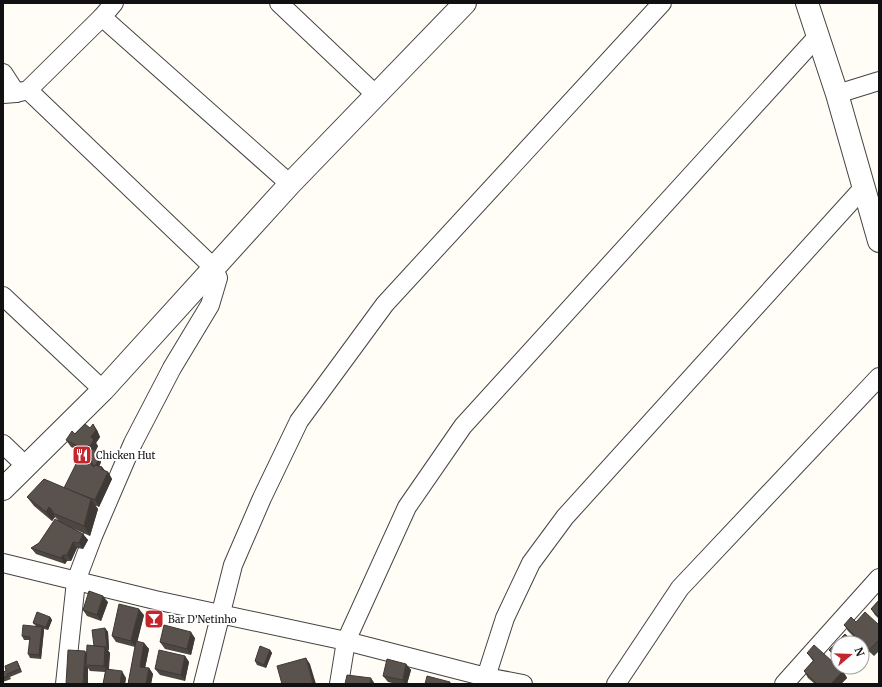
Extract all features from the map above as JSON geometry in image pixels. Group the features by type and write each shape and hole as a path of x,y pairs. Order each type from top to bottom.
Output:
{"street":[{"path":"11,92 102,17 114,3"},
{"path":"278,3 375,94"},
{"path":"203,684 233,565 262,498 300,421 385,304 662,3"},
{"path":"807,3 837,94 879,241"},
{"path":"3,489 25,465 103,390 213,267 460,5"},
{"path":"102,17 290,184"},
{"path":"339,684 346,640 407,507 463,426 817,37"},
{"path":"3,73 11,92 213,267 218,278 210,305 172,368 133,443 93,536 76,580 64,684"},
{"path":"837,94 879,81"},
{"path":"485,680 505,618 531,563 565,517 863,188"},
{"path":"3,296 103,390"},
{"path":"616,684 680,588 879,377"},
{"path":"3,444 25,465"},
{"path":"3,563 221,614 346,640 485,680 523,684"},
{"path":"784,684 879,578"}],"building":[{"path":"85,424 90,428 93,424 96,430 91,437 94,440 90,446 75,445 66,440 72,431 75,434"},
{"path":"81,448 86,452 88,449 96,450 94,452 96,454 94,456 99,458 96,465 94,466 92,463 79,458 77,461 75,460"},
{"path":"79,458 92,463 91,465 94,467 95,465 102,467 101,469 108,472 95,500 64,488"},
{"path":"44,479 91,499 84,526 53,513 49,507 46,512 27,497"},
{"path":"55,519 83,534 79,543 73,542 67,555 63,555 61,558 31,548 39,543"},
{"path":"89,591 103,596 97,615 83,610"},
{"path":"879,600 879,617 871,609"},
{"path":"119,604 139,609 131,641 112,636"},
{"path":"37,612 50,617 46,627 33,623"},
{"path":"865,612 879,625 879,640 870,649 870,635 854,635 844,625 851,617 856,622"},
{"path":"23,625 42,627 39,655 28,654 30,637 22,636"},
{"path":"164,625 191,632 187,649 160,642"},
{"path":"105,628 107,647 94,646 92,630"},
{"path":"136,641 144,643 140,667 149,668 146,684 128,684"},
{"path":"87,645 105,647 104,666 86,665"},
{"path":"814,645 830,659 830,675 839,675 831,684 817,684 804,671 814,660 807,653"},
{"path":"260,646 270,650 264,665 255,661"},
{"path":"68,650 85,651 83,684 66,684"},
{"path":"159,650 185,656 181,675 155,669"},
{"path":"306,658 313,684 282,684 277,666"},
{"path":"387,659 406,664 403,680 383,676"},
{"path":"17,661 20,669 7,674 8,676 3,678 3,672 6,671 5,666"},
{"path":"106,669 122,671 120,684 103,684"},
{"path":"347,675 371,678 370,684 345,684"},
{"path":"427,676 450,682 450,684 425,684"}],"place":[{"name":"Chicken Hut","path":"82,455"},
{"name":"Bar D’Netinho","path":"154,619"}]}
